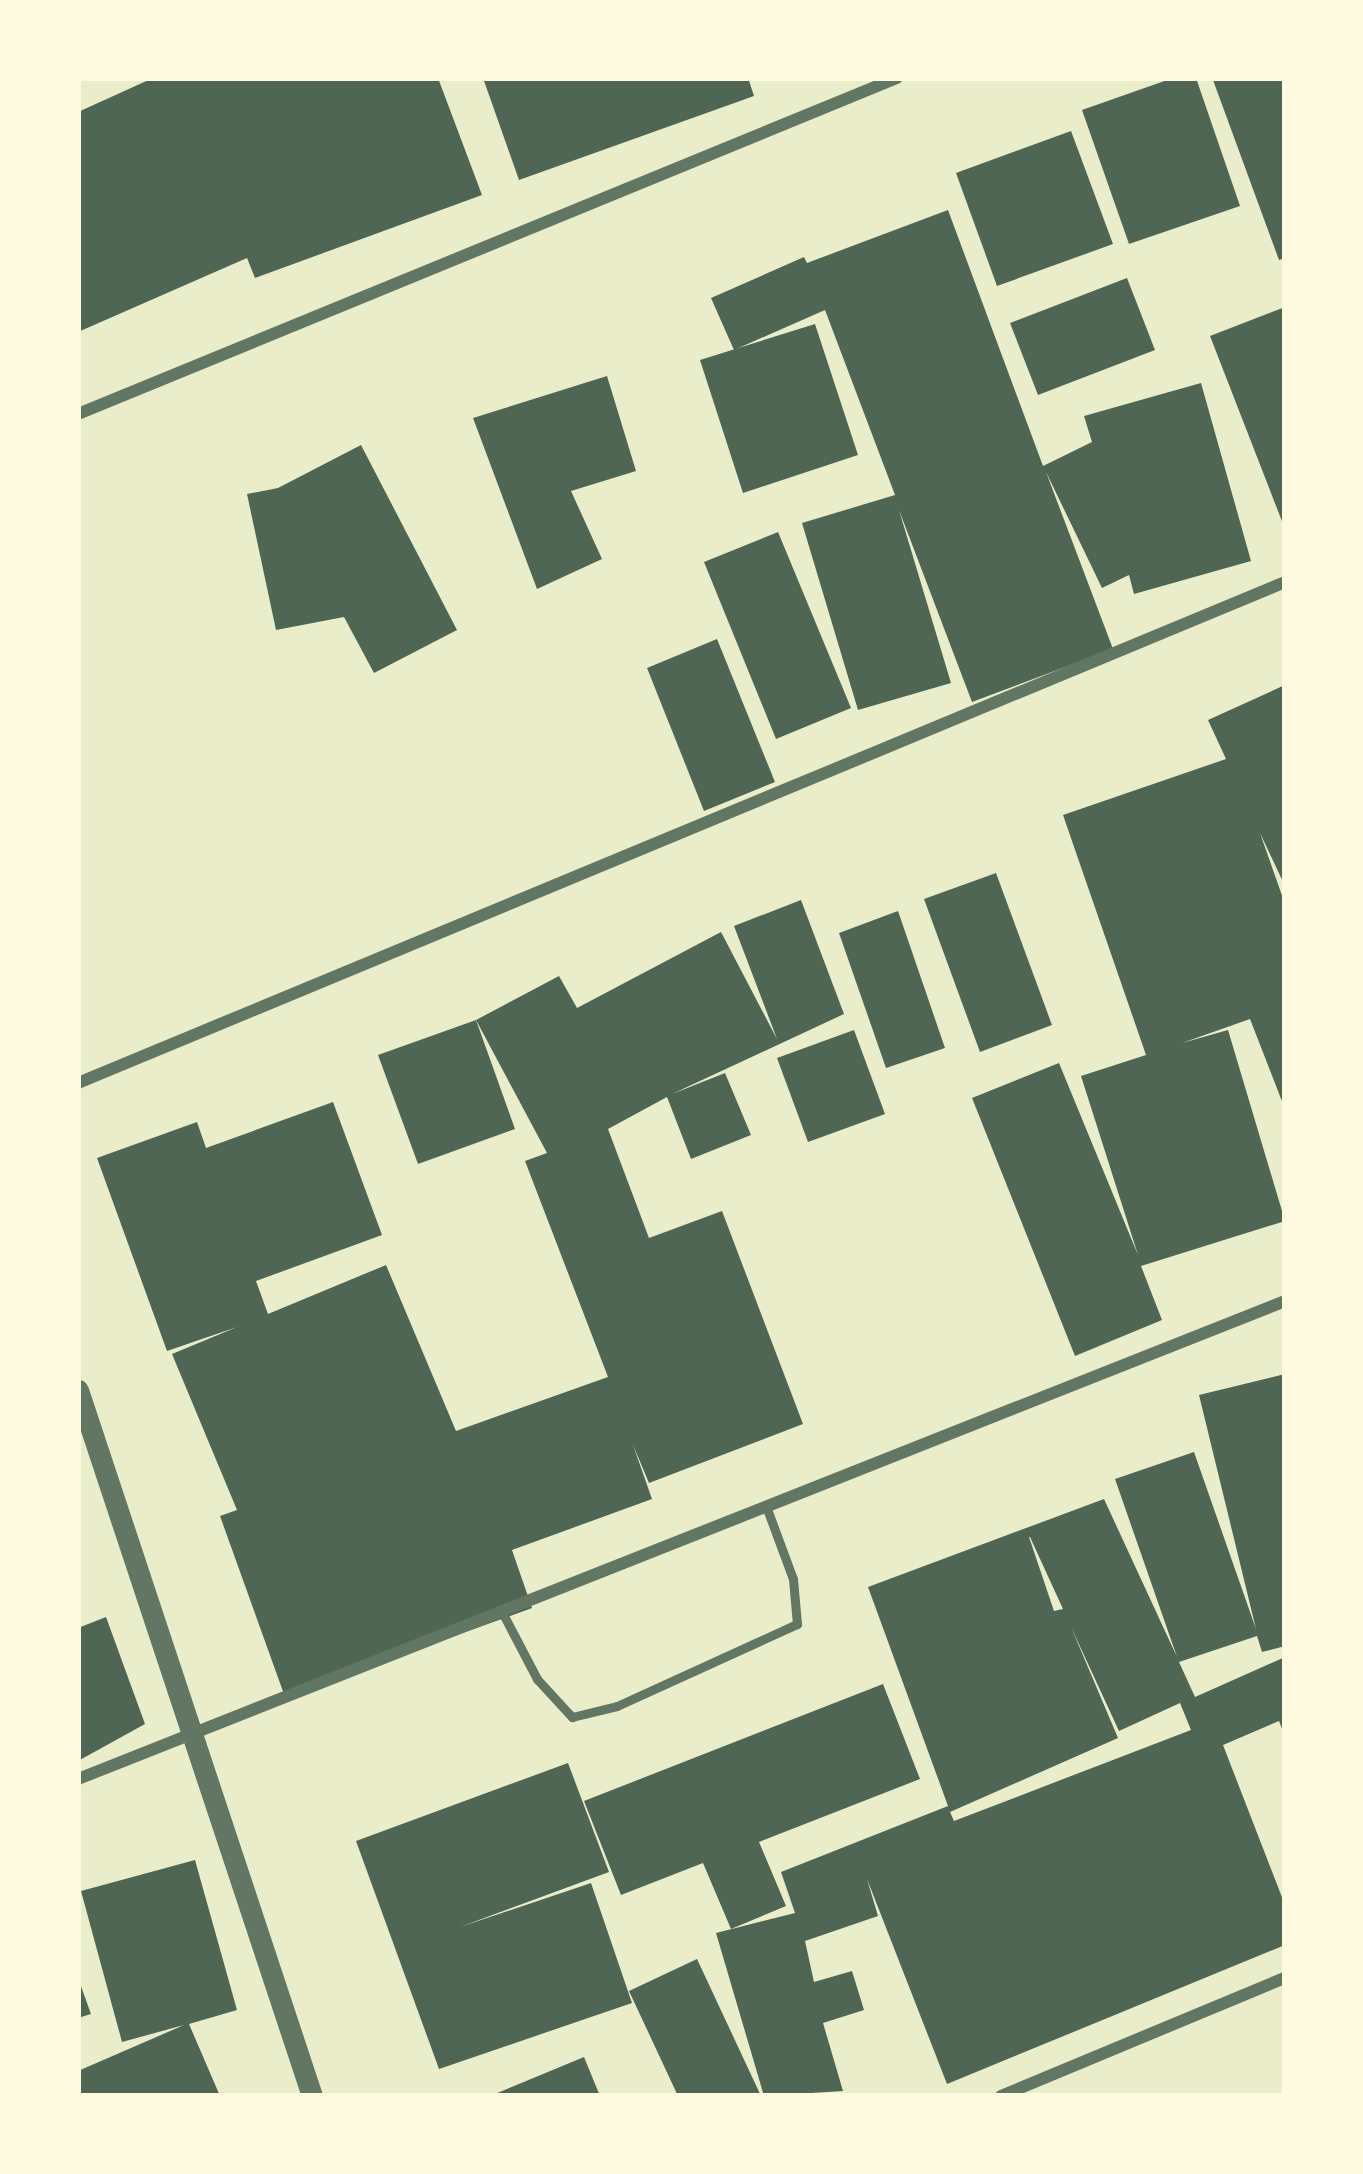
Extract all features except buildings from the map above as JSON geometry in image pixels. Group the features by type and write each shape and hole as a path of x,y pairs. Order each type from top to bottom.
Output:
{"street":[{"path":"78,414 897,78"},
{"path":"78,1083 1285,582"},
{"path":"78,1779 1285,1301"},
{"path":"78,1390 311,2096"},
{"path":"1001,2096 1285,1978"}],"lane":[{"path":"501,1610 537,1679 572,1717 617,1706 797,1624 793,1579 766,1506"}]}
